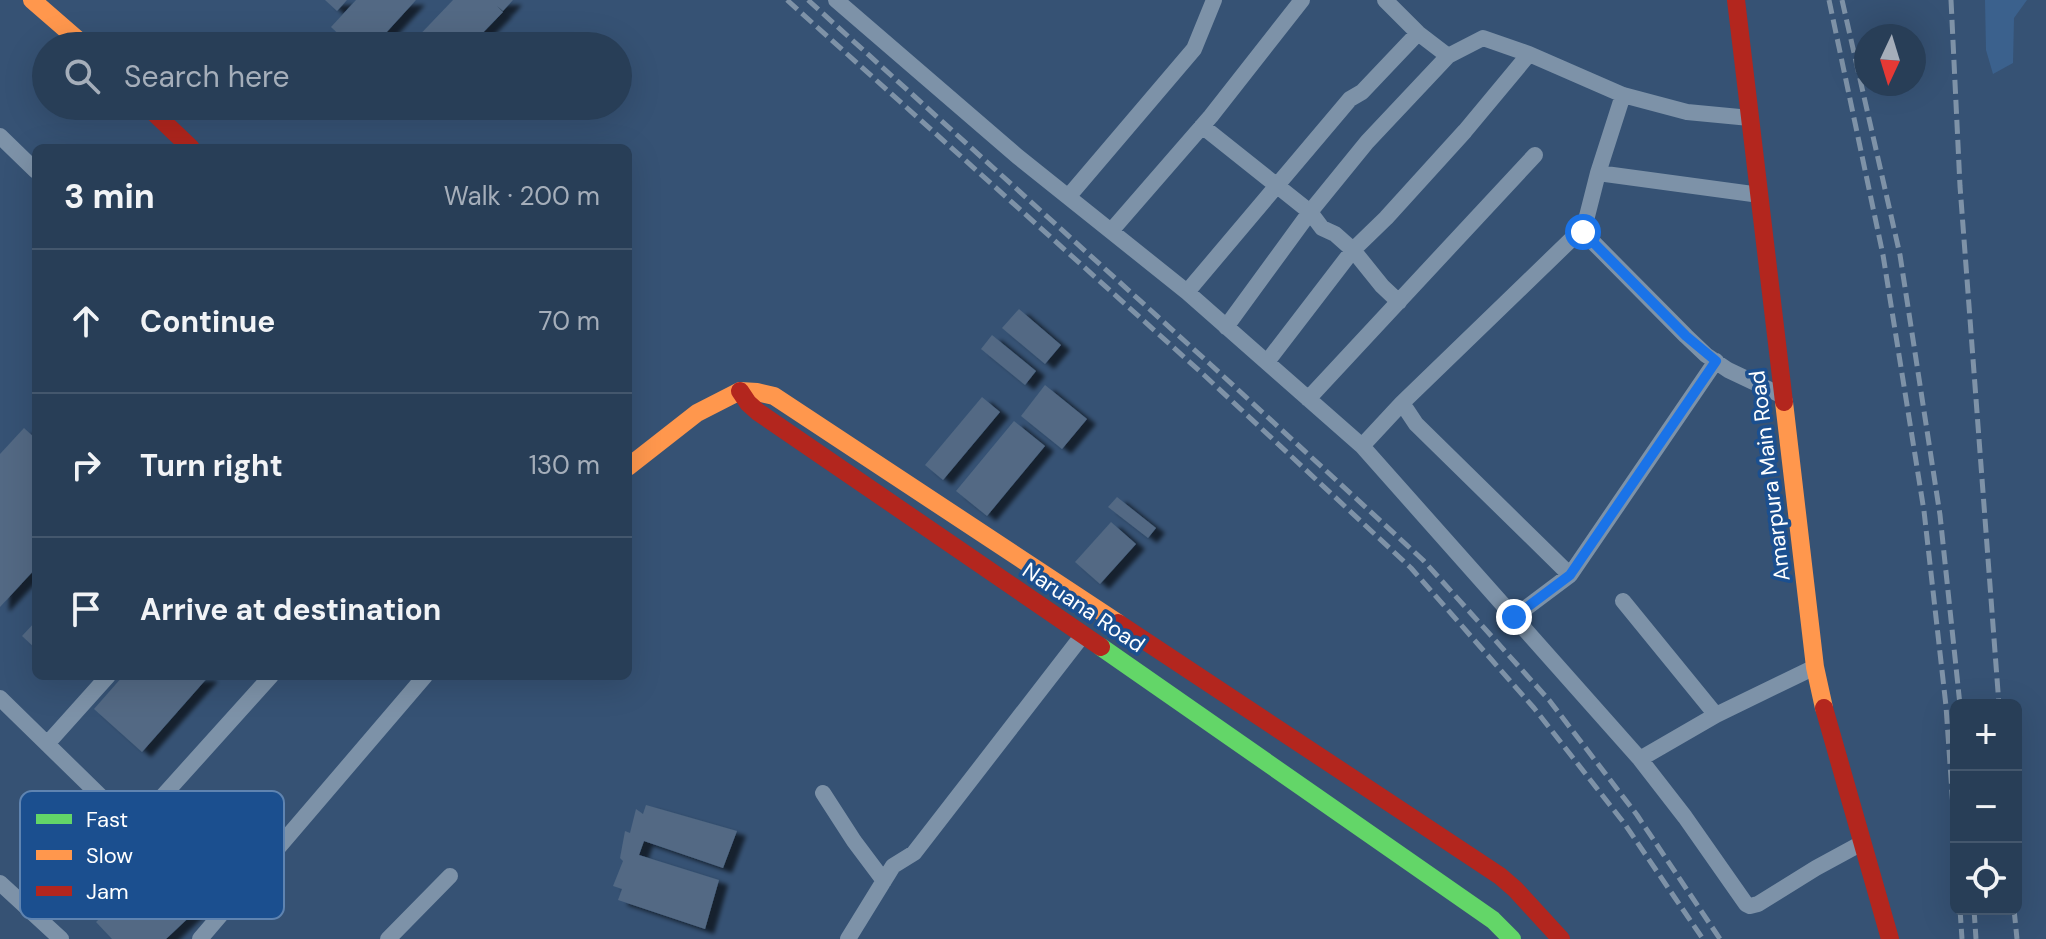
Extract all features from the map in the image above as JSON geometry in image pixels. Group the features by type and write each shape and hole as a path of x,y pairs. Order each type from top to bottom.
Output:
{"street":[{"path":"32,0 70,32"},
{"path":"836,0 1017,156 1187,292 1362,446 1640,759 1750,906 1862,843"},
{"path":"1068,197 1194,49 1214,0"},
{"path":"1111,231 1202,126 1302,0"},
{"path":"1385,0 1418,33 1448,56"},
{"name":"Amarpura Main Road","path":"1736,0 1815,667 1828,724 1890,939"},
{"path":"1187,292 1350,99 1362,92 1418,33"},
{"path":"1226,327 1310,212 1367,142 1448,56 1483,38 1529,54 1623,95 1687,112 1750,118"},
{"path":"1267,362 1353,250 1465,131 1529,54"},
{"path":"1362,446 1402,403 1583,228 1623,95"},
{"path":"162,120 187,144"},
{"path":"1202,126 1310,212 1322,228 1335,234 1353,250 1399,302"},
{"path":"0,136 32,167"},
{"path":"1308,399 1535,155"},
{"path":"1598,173 1760,195"},
{"path":"1583,228 1587,238 1686,336 1728,370 1783,396"},
{"path":"1514,617 1570,575 1716,361"},
{"path":"632,464 697,413 740,391 757,392 779,399 1500,876 1561,939"},
{"name":"Naruana Road","path":"740,391 758,412 1493,920 1512,939"},
{"path":"1402,403 1416,424 1570,575"},
{"path":"1623,601 1716,715"},
{"path":"851,938 893,866 914,853 1082,636"},
{"path":"1640,759 1716,715 1815,667"},
{"path":"47,744 104,680"},
{"path":"167,791 267,680"},
{"path":"284,840 422,680"},
{"path":"0,698 96,791"},
{"path":"823,793 884,881"},
{"path":"388,939 450,876"},
{"path":"0,883 20,901"},
{"path":"39,919 61,939"},
{"path":"200,939 217,919"}],"water":[{"path":"1985,0 2027,0 2014,18 2013,63 1993,74 1986,50"}],"building":[{"path":"325,0 347,0 337,11"},
{"path":"356,0 416,0 387,32 336,32 331,27"},
{"path":"453,0 513,0 503,11 497,6 503,12 484,32 422,32"},
{"path":"1019,309 1061,345 1045,364 1002,328"},
{"path":"992,335 1036,371 1025,385 981,349"},
{"path":"1045,385 1087,419 1062,449 1021,416"},
{"path":"982,397 1000,412 943,480 925,465"},
{"path":"1014,421 1045,446 987,516 956,491"},
{"path":"24,428 32,435 32,572 0,607 0,454"},
{"path":"1117,497 1156,528 1148,538 1108,507"},
{"path":"1111,522 1136,544 1100,584 1075,562"},
{"path":"32,625 32,645 22,636"},
{"path":"119,680 205,680 142,752 94,709"},
{"path":"646,805 737,831 723,868 644,841 639,855 719,880 705,929 618,900 622,889 613,886 623,861 620,858 625,831 630,833 636,809 643,814"},
{"path":"99,919 187,919 166,939 112,939 96,922"}],"railway":[{"path":"787,0 1204,375 1411,568 1534,708 1624,823 1703,939"},
{"path":"808,0 1423,560 1549,700 1637,815 1720,939"},
{"path":"1829,0 1883,255 1924,511 1946,706 1955,843"},
{"path":"1842,0 1900,255 1940,515 1959,699"},
{"path":"1951,0 1960,186 1999,699"},
{"path":"1960,915 1962,939"},
{"path":"1974,915 1976,939"},
{"path":"2015,915 2017,939"}],"traffic: fast":[{"path":"1101,647 1493,920 1512,939"}],"traffic: slow":[{"path":"32,0 69,32"},
{"path":"632,464 697,413 740,391 774,396 1118,623"},
{"path":"1784,402 1815,667 1824,708"}],"traffic: jam":[{"path":"1736,0 1784,402"},
{"path":"162,120 187,144"},
{"path":"740,391 758,412 1101,647"},
{"path":"1118,623 1500,876 1561,939"},
{"path":"1824,708 1890,939"}],"route":[{"path":"1514,617 1570,575 1716,361 1686,336 1583,232"}]}
